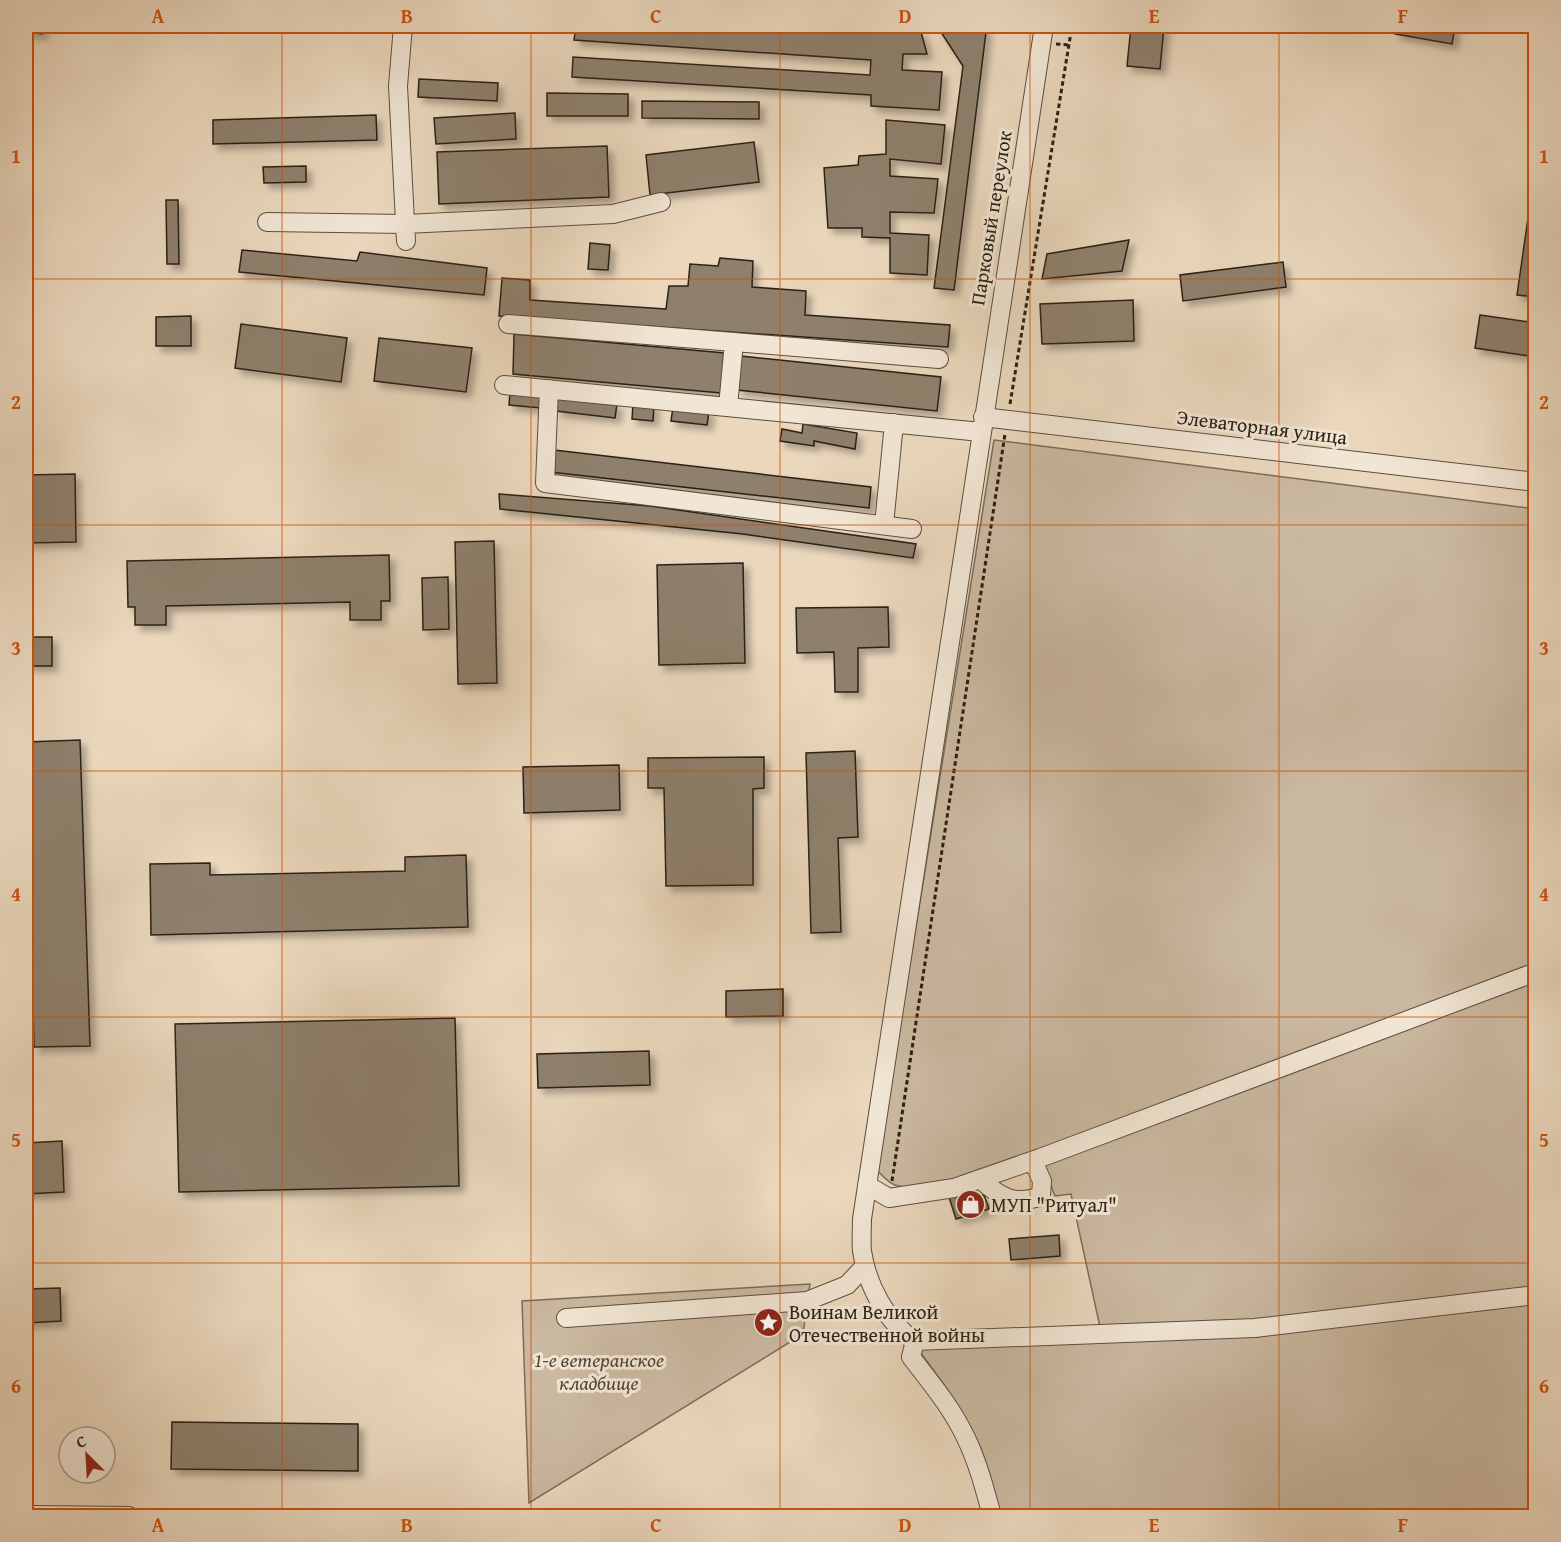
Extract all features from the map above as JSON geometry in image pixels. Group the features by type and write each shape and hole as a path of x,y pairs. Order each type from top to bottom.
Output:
{"street":[{"path":"403,26 398,86 406,233"},
{"name":"Парковый переулок","path":"915,1341 903,1333 882,1308 865,1266 862,1250 862,1219 1044,26"},
{"path":"267,222 406,233 613,214 660,202"},
{"path":"508,324 939,359"},
{"path":"728,407 734,342"},
{"name":"Элеваторная улица","path":"504,385 894,423 982,424 1007,420 1536,482"},
{"path":"549,389 545,483 912,529"},
{"path":"884,525 894,423"},
{"path":"867,1185 890,1198 954,1188 1033,1161 1536,972"},
{"path":"980,1179 997,1195 1026,1202 1041,1196 1042,1181 1033,1161"},
{"path":"566,1318 807,1301 847,1285 865,1266"},
{"path":"992,1516 980,1472 966,1438 949,1408 911,1357 915,1341 1255,1328 1536,1295"},
{"path":"31,1516 129,1516"}],"path":[{"path":"890,1198 1007,420 1072,26"}],"green space":[{"path":"994,440 1535,509 1535,1516 1000,1516 980,1445 955,1402 918,1349 1100,1327 1071,1194 1055,1196 1038,1154 966,1178 926,1186 895,1185 877,1170"},
{"name":"1-е ветеранское кладбище","path":"810,1284 803,1334 529,1503 522,1301"}],"building":[{"path":"26,26 43,26 42,34 26,32"},
{"path":"576,26 902,26 903,31 921,32 927,54 903,54 902,70 942,72 939,110 871,106 871,95 572,77 573,57 870,75 871,60 574,40"},
{"path":"937,26 982,26 986,32 954,290 934,288 963,66"},
{"path":"1131,26 1164,26 1160,69 1127,66"},
{"path":"1397,26 1455,26 1452,44 1395,34"},
{"path":"419,79 498,83 497,101 418,97"},
{"path":"547,93 628,94 628,116 547,116"},
{"path":"642,101 759,102 759,119 642,118"},
{"path":"515,113 516,139 436,144 434,118"},
{"path":"376,115 377,140 213,144 213,120"},
{"path":"886,120 945,125 941,164 890,159 890,176 938,179 934,213 890,212 890,233 929,235 927,275 890,273 890,238 862,237 862,228 828,228 824,168 858,165 859,156 886,154"},
{"path":"754,142 759,182 650,195 646,155"},
{"path":"607,146 609,197 439,204 437,152"},
{"path":"306,166 306,182 264,183 263,167"},
{"path":"166,200 178,200 179,264 167,264"},
{"path":"1530,204 1536,205 1536,297 1517,295"},
{"path":"1129,240 1122,271 1042,279 1047,254"},
{"path":"590,243 610,245 608,270 588,269"},
{"path":"242,250 357,261 360,252 487,268 484,295 239,272"},
{"path":"720,258 753,261 752,287 806,291 805,315 950,325 948,347 499,316 502,278 530,280 530,300 666,309 669,286 688,286 690,264 718,266"},
{"path":"1283,262 1286,287 1183,301 1180,275"},
{"path":"1133,300 1134,341 1042,344 1040,304"},
{"path":"1480,315 1536,323 1536,357 1475,348"},
{"path":"191,316 191,346 156,346 156,317"},
{"path":"241,324 347,338 341,382 235,368"},
{"path":"514,334 725,353 721,393 513,374"},
{"path":"379,338 472,348 466,392 374,381"},
{"path":"741,356 941,377 937,411 737,390"},
{"path":"510,392 542,394 541,408 509,405"},
{"path":"558,397 617,404 615,418 556,411"},
{"path":"633,404 654,405 653,421 632,419"},
{"path":"673,407 709,411 707,425 671,421"},
{"path":"803,424 857,433 855,449 814,441 814,446 780,441 782,429 802,433"},
{"path":"554,450 871,487 869,508 550,472"},
{"path":"75,474 76,542 26,543 26,475"},
{"path":"499,494 650,506 916,544 913,558 743,534 500,509"},
{"path":"494,541 497,683 458,684 455,542"},
{"path":"389,555 390,601 381,601 381,620 350,620 350,602 166,606 166,625 135,625 135,607 128,607 127,561"},
{"path":"743,563 745,663 659,665 657,565"},
{"path":"448,577 449,629 423,630 422,578"},
{"path":"888,607 889,647 858,648 858,692 835,692 834,652 797,653 796,608"},
{"path":"26,637 52,637 52,666 26,666"},
{"path":"80,740 90,1046 34,1047 26,742"},
{"path":"855,751 858,837 838,838 841,932 811,933 806,753"},
{"path":"764,757 764,788 753,789 753,885 666,886 664,788 648,788 648,758"},
{"path":"619,765 620,810 524,813 523,767"},
{"path":"466,855 468,927 151,935 150,864 210,863 210,875 405,871 405,857"},
{"path":"783,989 783,1016 726,1017 726,991"},
{"path":"455,1018 459,1186 179,1192 175,1024"},
{"path":"649,1051 650,1085 538,1088 537,1054"},
{"path":"62,1141 64,1192 26,1194 26,1143"},
{"name":"МУП \"Ритуал\"","path":"961,1193 964,1201 984,1195 989,1209 956,1219 949,1197"},
{"path":"1059,1235 1060,1256 1011,1260 1009,1239"},
{"path":"60,1288 61,1321 26,1323 26,1289"},
{"path":"172,1422 358,1424 358,1471 171,1469"}],"place":[{"name":"МУП \"Ритуал\"","path":"970,1205"},
{"name":"Воинам Великой Отечественной войны","path":"768,1323"}]}
